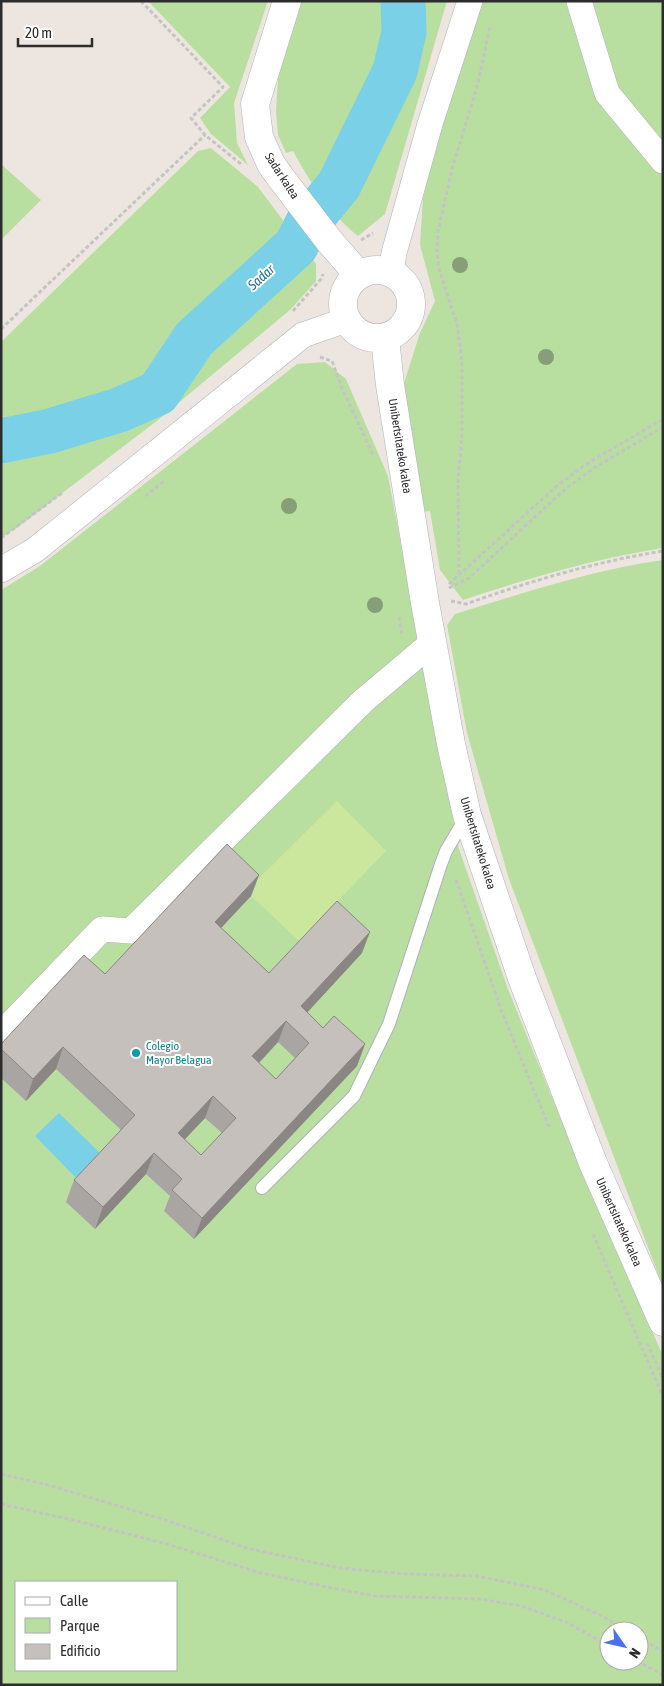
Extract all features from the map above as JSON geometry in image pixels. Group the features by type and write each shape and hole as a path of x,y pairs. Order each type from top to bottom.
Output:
{"main road":[{"name":"Sadar kalea","path":"287,1 255,104 259,137 271,164 281,178 325,237 359,275"},
{"path":"373,270 391,273 406,286 411,298 411,309 407,322 398,331 385,338 363,336 354,330 346,320 344,295 349,284 359,275 373,270"},
{"name":"Unibertsitateko kalea","path":"385,338 390,385 433,642 451,744 467,815 522,978 593,1163 663,1322"}],"street":[{"path":"391,273 394,254 430,124 470,1"},
{"path":"579,1 607,92 663,161"},
{"path":"1,570 35,550 303,334 346,320"},
{"path":"1,1034 102,929 131,931 363,701 433,642"}],"lane":[{"path":"262,1188 354,1096 389,1024 444,857 467,815"}],"path":[{"path":"141,1 223,88 191,118 205,135 246,168"},
{"path":"491,23 476,91 453,166 438,231 437,251 439,269 457,324 462,361 462,437 458,480 459,574 578,469 663,419"},
{"path":"1,329 205,135"},
{"path":"295,310 322,278 323,272"},
{"path":"447,590 469,578 563,491 594,468 663,427"},
{"path":"445,597 451,601 466,604 554,575 624,558 663,551"},
{"path":"1,1474 48,1485 162,1519 250,1549 340,1568 406,1574 477,1576 545,1590 611,1621"},
{"path":"1,1504 166,1544 261,1573 337,1589 374,1596 480,1599 521,1606 566,1622 599,1640"},
{"path":"649,1643 663,1652"},
{"path":"649,1667 663,1675"}],"green space":[{"path":"148,1 268,1 234,103 237,143 248,165 211,134 200,118 230,87"},
{"path":"300,1 447,1 385,214 358,236 338,218 321,197 293,151 286,153 278,135 276,111 279,64"},
{"path":"480,1 663,1 663,548 637,552 562,570 463,600 440,570 430,511 422,512 404,383 420,333 435,301 420,245 423,198 438,131"},
{"path":"211,148 258,187 316,264 316,281 291,309 158,420 1,538 1,342 198,151"},
{"path":"1,166 41,200 1,240"},
{"path":"325,362 346,379 388,476 459,849 508,989 562,1122 663,1356 663,1685 1,1685 1,590 40,566 297,364"},
{"path":"663,560 663,1287 509,879 467,733 447,625 455,614 532,590 636,564"},
{"path":"337,801 386,851 299,941 246,891"}],"water":[{"path":"59,1113 106,1159 82,1184 35,1136"}],"building":[{"name":"Colegio Mayor Belagua","path":"227,844 259,875 215,922 269,973 337,901 370,932 301,1006 323,1028 334,1016 365,1044 202,1218 172,1190 182,1179 154,1153 103,1207 74,1180 135,1115 63,1047 33,1079 1,1049 1,1044 84,955 105,974","holes":["286,1021 309,1043 276,1079 252,1056","213,1096 236,1118 201,1155 178,1133"]}],"waterway":[{"name":"Sadar","path":"1,441 50,431 119,410 158,393 194,339 296,246 307,224 339,185 395,71 404,32 403,1"}],"place":[{"name":"Colegio Mayor Belagua","path":"136,1053"}]}
